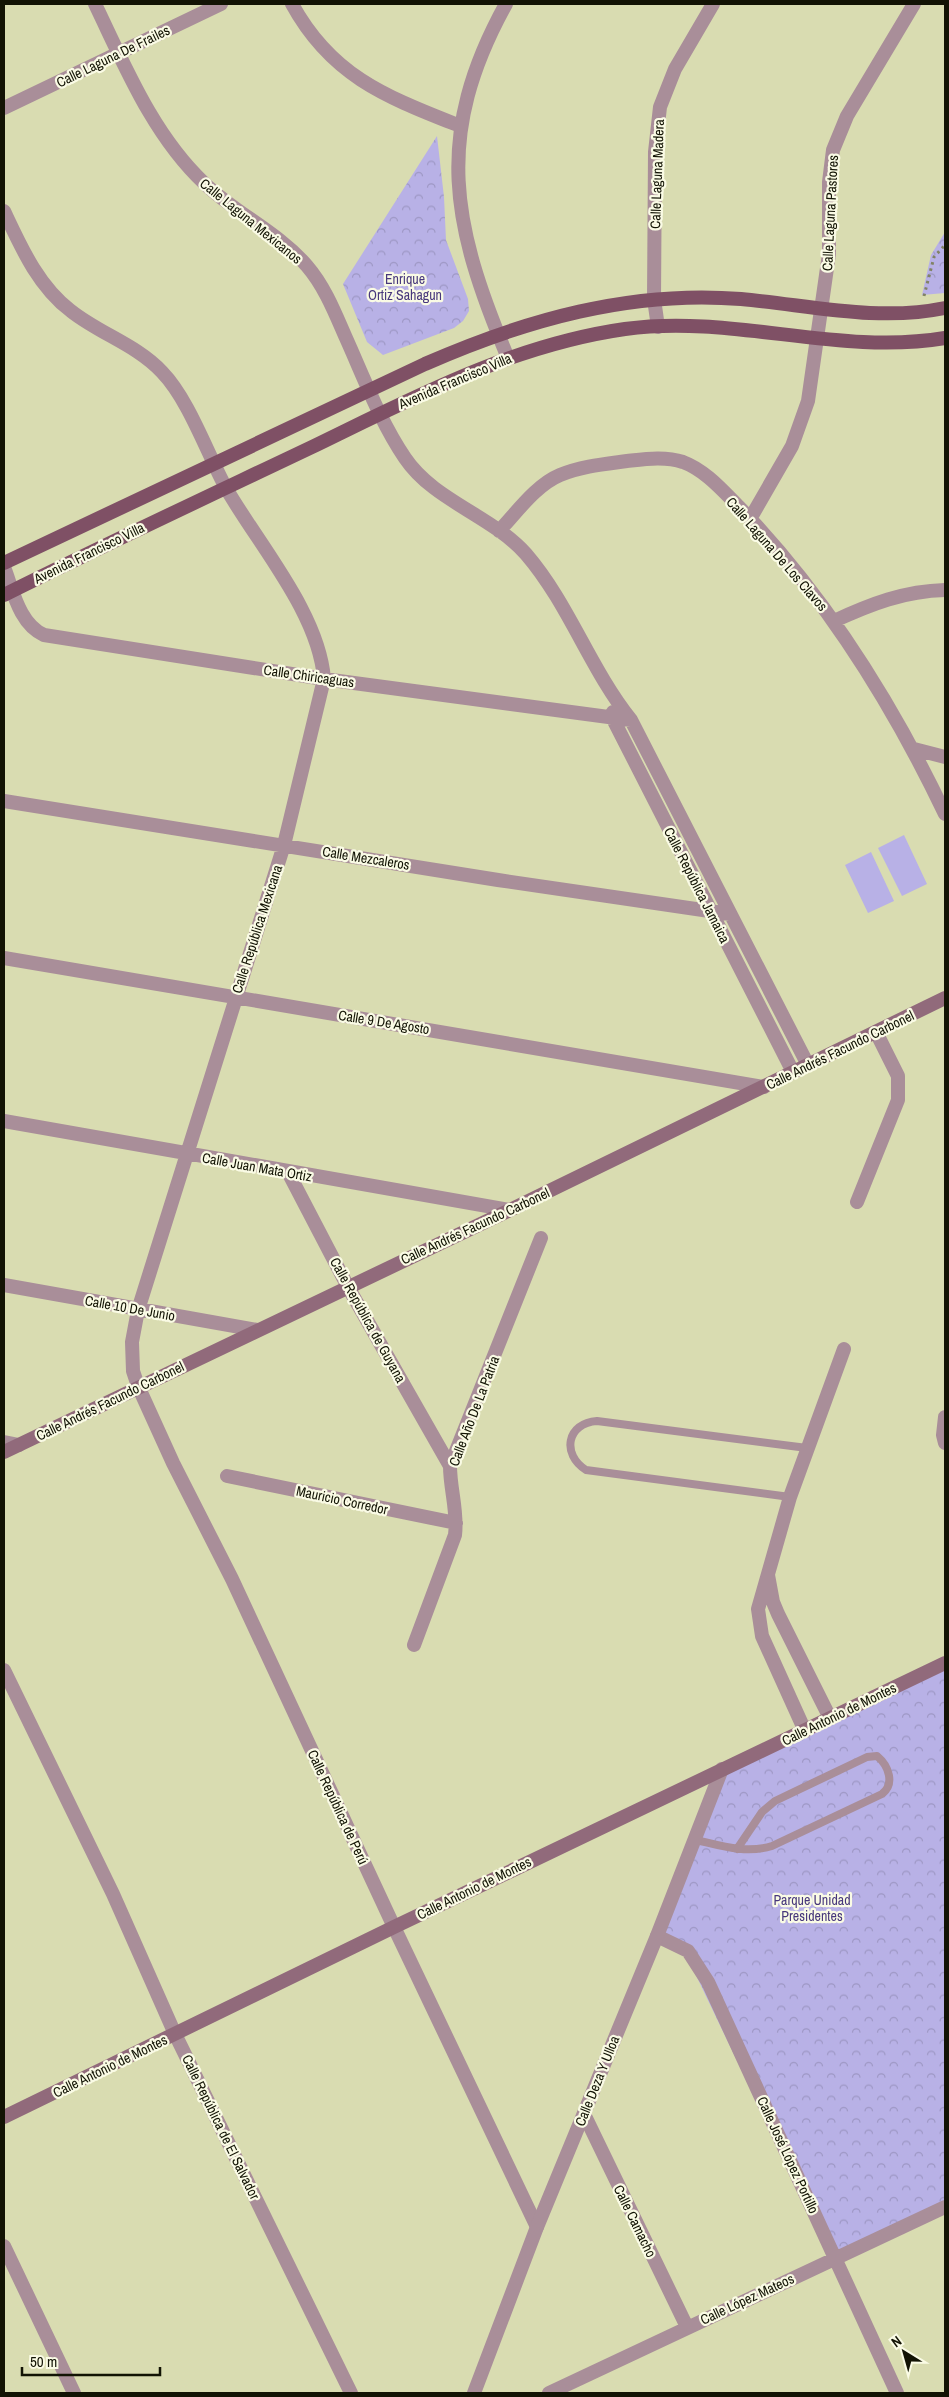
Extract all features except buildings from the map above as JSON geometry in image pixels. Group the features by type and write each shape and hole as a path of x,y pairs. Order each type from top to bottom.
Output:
{"main road":[{"name":"Avenida Francisco Villa","path":"4,565 463,347 571,312 654,299 688,297 742,299 872,313 920,312 945,308"},
{"name":"Avenida Francisco Villa","path":"8,592 432,389 508,358 599,333 658,327 714,326 818,338 887,343 945,338"},
{"name":"Calle Andrés Facundo Carbonel","path":"4,1452 138,1386 510,1210 945,998"},
{"name":"Calle Antonio de Montes","path":"4,2117 394,1927 945,1663"}],"street":[{"name":"Calle Laguna Mexicanos","path":"95,4 157,124 190,169 226,202 290,249 312,273 330,301 380,414"},
{"name":"Calle Laguna De Frailes","path":"4,108 221,4"},
{"path":"292,4 331,56 352,74 392,98 460,126"},
{"path":"506,4 477,64 460,126 458,178 463,227 470,256 508,358"},
{"name":"Calle Laguna Madera","path":"658,327 654,299 655,152 660,107 675,69 713,4"},
{"name":"Calle Laguna Pastores","path":"750,519 780,470 802,422 808,401 829,254 829,182 833,150 847,116 914,4"},
{"name":"Calle República Mexicana","path":"4,211 27,258 55,297 79,317 149,360 167,378 183,400 226,487 283,576 306,620 320,657 324,679 284,845 138,1310 132,1350 133,1371 138,1386"},
{"name":"Calle República Jamaica","path":"380,414 396,445 417,473 430,485 499,531 524,552 546,579 612,696 631,720 808,1064"},
{"name":"Calle Laguna De Los Clavos","path":"499,531 530,498 559,475 590,466 648,459 667,459 692,466 703,474 750,519 834,621 914,749 945,814"},
{"name":"Calle Chiricaguas","path":"4,565 8,592 26,621 37,632 44,635 324,679 631,720"},
{"path":"834,621 888,598 923,591 945,590"},
{"name":"Calle República Jamaica","path":"612,696 613,718 793,1072"},
{"path":"914,749 945,757"},
{"name":"Calle Mezcaleros","path":"4,801 730,914"},
{"name":"Calle 9 De Agosto","path":"4,958 764,1087"},
{"path":"857,1202 898,1100 898,1076 876,1032"},
{"name":"Calle Juan Mata Ortiz","path":"4,1121 510,1210"},
{"name":"Calle República de Guyana","path":"288,1172 348,1287 450,1466"},
{"name":"Calle Año De La Patria","path":"414,1645 453,1543 456,1523 450,1481 450,1466 541,1238"},
{"name":"Calle 10 De Junio","path":"4,1285 257,1330"},
{"path":"804,1731 762,1636 758,1620 760,1597 790,1497 844,1349"},
{"name":"Calle República de Perú","path":"138,1386 173,1462 232,1579 394,1927 537,2227"},
{"path":"945,1417 943,1435 945,1443"},
{"path":"4,1442 18,1445"},
{"name":"Mauricio Corredor","path":"227,1476 456,1523"},
{"path":"767,1570 773,1602 778,1614 830,1718"},
{"name":"Calle República de El Salvador","path":"4,1670 113,1894 175,2034 351,2393"},
{"name":"Calle Deza Y Ulloa","path":"474,2393 537,2227 696,1840 722,1769"},
{"name":"Calle José López Portillo","path":"657,1936 680,1946 696,1960 897,2393"},
{"name":"Calle Camacho","path":"584,2114 687,2327"},
{"name":"Calle López Mateos","path":"549,2393 945,2207"},
{"path":"4,2246 74,2393"}],"lane":[{"path":"790,1497 586,1470 579,1465 571,1452 572,1436 583,1424 597,1421 807,1448"},
{"path":"696,1840 737,1849 752,1850 772,1846 882,1794 889,1787 890,1782 886,1769 876,1756 867,1756 775,1801 762,1812 737,1849"}],"path":[{"path":"920,312 934,257 945,245"}],"green space":[{"name":"Enrique Ortiz Sahagun","path":"437,136 444,197 446,240 468,299 469,311 463,321 454,328 383,355 367,342 343,284"},
{"path":"945,232 945,293 922,295 931,255"},
{"path":"904,835 927,884 902,896 878,848"},
{"path":"871,852 894,901 868,913 845,865"},
{"name":"Parque Unidad Presidentes","path":"945,1670 945,2211 834,2263 681,1944 660,1932 721,1777"}]}
